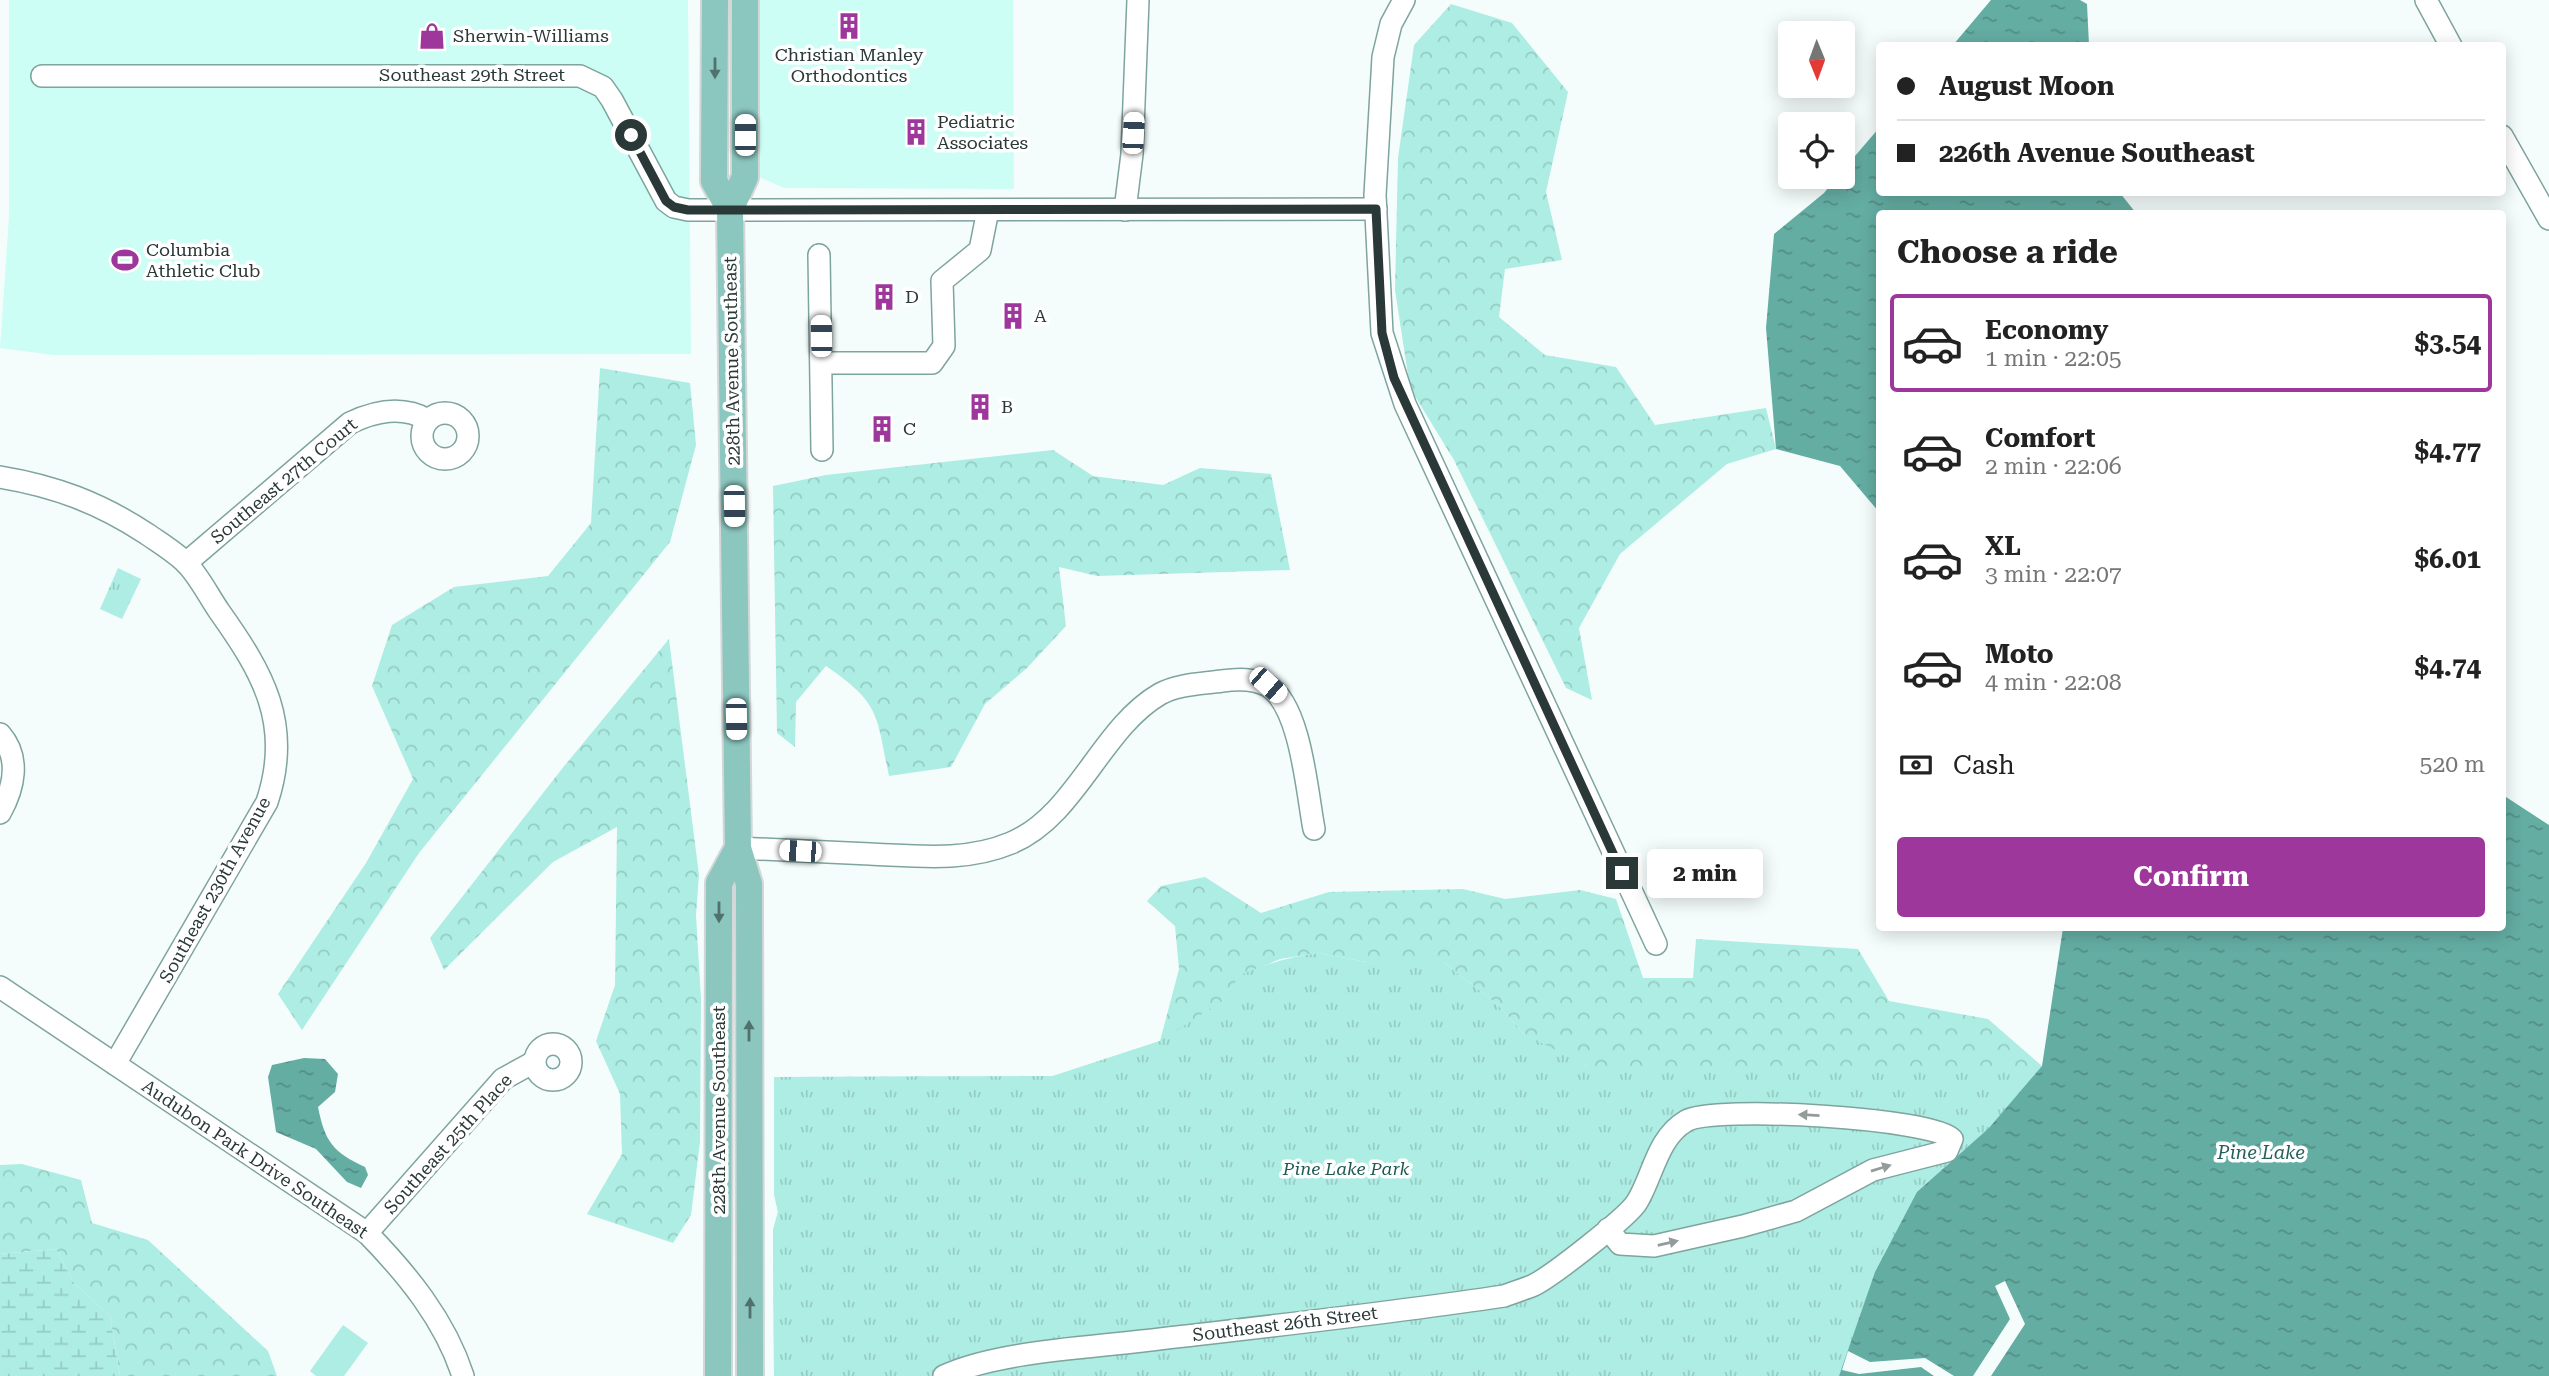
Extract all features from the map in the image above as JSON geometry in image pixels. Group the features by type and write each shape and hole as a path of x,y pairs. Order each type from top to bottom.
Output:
{"main road":[{"name":"228th Avenue Southeast","path":"715,0 715,181 730,210"},
{"name":"228th Avenue Southeast","path":"745,0 745,177 730,210 738,848 748,884 750,1376"},
{"name":"228th Avenue Southeast","path":"718,1376 719,883 738,848"},
{"path":"720,1073 750,1076"}],"street":[{"path":"1125,210 1132,154 1138,0"},
{"path":"2426,0 2449,42"},
{"path":"1400,6 1383,57 1376,209 1382,333 1394,378 1656,944"},
{"name":"Southeast 29th Street","path":"42,76 580,76 603,87 612,100 666,201 674,207 688,210 1376,209"},
{"path":"2506,143 2549,219"},
{"path":"822,363 932,363 944,346 942,281 980,250 988,210"},
{"path":"819,255 822,450"},
{"name":"Southeast 27th Court","path":"186,563 350,423 369,413 389,410 428,420"},
{"path":"0,477 35,483 80,496 115,513 186,563"},
{"name":"Southeast 230th Avenue","path":"116,1063 267,802 274,779 278,748 268,691 243,645 186,563"},
{"path":"738,848 946,857 967,856 1000,847 1029,835 1046,821 1126,726 1160,694 1177,687 1232,680 1250,680 1268,685 1282,697 1292,719 1314,829"},
{"path":"0,813 11,793 13,778 12,758 2,736"},
{"name":"Audubon Park Drive Southeast","path":"0,987 367,1233 398,1265 422,1296 441,1328 463,1376"},
{"name":"Southeast 25th Place","path":"367,1233 503,1079 534,1062"},
{"name":"Southeast 26th Street","path":"944,1376 971,1366 1069,1350 1504,1296 1535,1284 1636,1204 1664,1144 1685,1121 1710,1114 1829,1116 1931,1130 1947,1134 1952,1139 1947,1151 1873,1170 1796,1211 1743,1226 1654,1246 1620,1244 1608,1228"}],"shaded area":[{"path":"9,0 688,0 691,354 53,355 0,348 9,216"},
{"path":"756,0 1013,0 1014,189 784,188 759,177"}],"green space":[{"path":"1451,4 1512,23 1568,92 1546,192 1562,260 1505,269 1499,317 1545,355 1616,367 1655,425 1766,408 1776,449 1727,464 1620,554 1579,628 1592,700 1566,688 1454,460 1410,388 1395,290 1398,158 1414,45"},
{"path":"600,368 690,383 696,445 670,542 419,853 302,1030 278,994 366,863 413,779 372,686 392,625 454,587 548,576 591,523"},
{"path":"1053,450 1093,476 1163,485 1200,468 1271,474 1290,570 1097,576 1059,567 1066,626 1027,668 985,704 951,767 889,776 878,724 867,701 826,666 796,702 795,747 777,733 773,486 826,475"},
{"path":"118,568 141,579 122,619 100,609"},
{"path":"669,639 699,875 696,915 701,999 700,1142 691,1215 673,1243 587,1214 622,1154 620,1094 596,1041 615,985 617,827 553,862 444,970 430,938 561,770"},
{"path":"1205,877 1261,913 1329,892 1463,889 1505,899 1580,890 1616,899 1643,978 1693,978 1696,939 1858,949 1889,1001 1988,1019 2042,1066 1875,1272 1839,1376 1610,1067 1587,1066 1538,1043 1524,1034 1498,1005 1443,962 1366,962 1319,953 1280,959 1238,977 1255,983 774,1376 773,1230 778,1212 774,1194 774,1077 1053,1076 1160,1041 1179,969 1175,926 1147,901 1161,886"},
{"name":"Pine Lake Park","path":"1319,953 1366,962 1443,962 1498,1005 1524,1034 1587,1066 2042,1066 1875,1272 1839,1376 774,1376 773,1230 778,1212 774,1194 774,1077 1053,1076 1160,1041 1230,996 1237,977 1277,962"},
{"path":"22,1164 81,1180 92,1223 148,1240 268,1351 277,1376 120,1376 110,1316 74,1283 56,1249 0,1254 0,1165"},
{"path":"56,1249 74,1283 110,1316 120,1376 0,1376 0,1254"},
{"path":"343,1325 368,1343 344,1376 316,1376 310,1371"}],"water":[{"path":"1991,0 2080,0 2087,4 2089,42 1956,42"},
{"path":"1876,132 1876,196 2122,196 2134,210 1876,210 1876,508 1840,466 1776,449 1766,328 1774,234 1827,189 1855,189 1855,156"},
{"name":"Pine Lake","path":"2506,797 2549,825 2549,1376 1839,1376 1875,1272 1917,1192 1989,1128 2042,1066 2063,931 2506,931"},
{"path":"304,1058 325,1059 338,1074 335,1092 318,1107 324,1129 332,1144 345,1156 365,1167 368,1175 361,1188 347,1182 316,1149 276,1132 268,1077 272,1065"}],"pier":[{"path":"2005,1281 2025,1324 1991,1376 1973,1376 2010,1319 1995,1286"},
{"path":"1848,1351 1870,1362 1925,1358 1954,1376 1934,1376 1921,1367 1859,1374 1842,1370"}],"place":[{"name":"Christian Manley Orthodontics","path":"849,26"},
{"name":"Sherwin-Williams","path":"432,36"},
{"name":"Pediatric Associates","path":"916,132"},
{"name":"Columbia Athletic Club","path":"125,260"},
{"name":"D","path":"884,297"},
{"name":"A","path":"1013,316"},
{"name":"B","path":"980,407"},
{"name":"C","path":"882,429"}],"route":[{"path":"631,135 666,201 674,207 688,210 1376,209 1382,333 1394,378 1622,873"}]}
